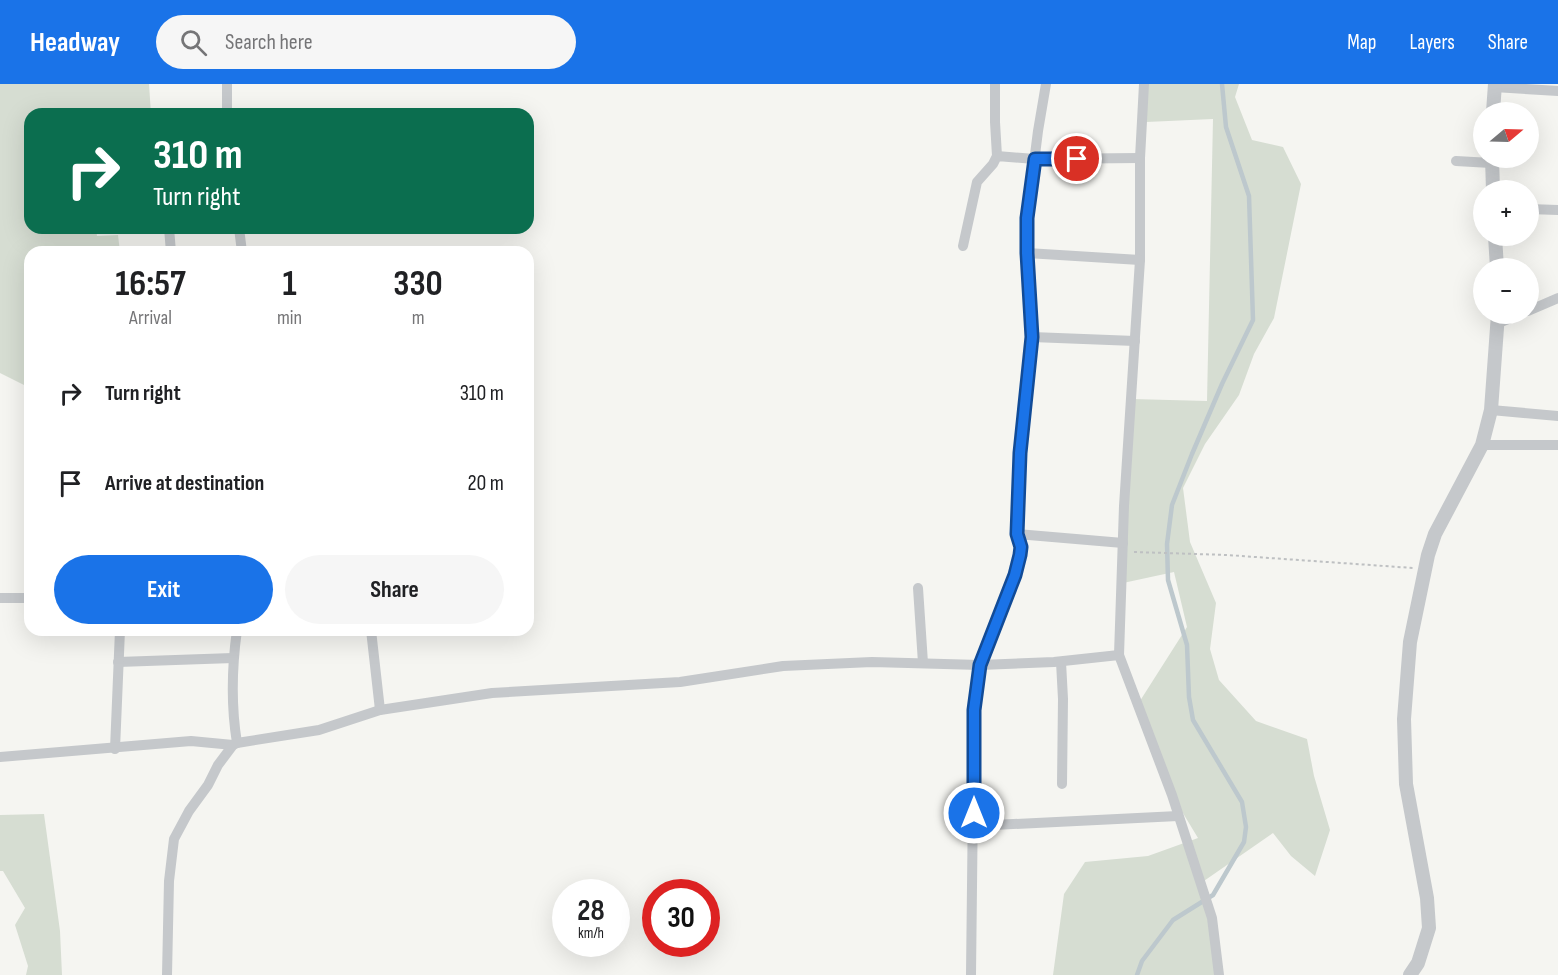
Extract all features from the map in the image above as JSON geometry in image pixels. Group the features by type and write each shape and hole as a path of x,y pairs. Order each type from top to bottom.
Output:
{"street":[{"path":"227,84 227,108"},
{"path":"963,246 977,182 997,156 994,122 995,84"},
{"path":"971,975 974,710 980,665 1015,575 1021,547 1017,534 1020,453 1032,337 1027,218 1046,84"},
{"path":"1144,84 1140,158 1140,261 1119,655 1172,795 1212,918 1219,975"},
{"path":"1494,102 1495,85 1558,91"},
{"path":"997,156 1035,159 1140,158"},
{"path":"1456,161 1473,161"},
{"path":"1539,209 1558,210"},
{"path":"1027,253 1140,261"},
{"path":"1539,306 1558,298"},
{"path":"1410,975 1421,954 1429,928 1427,898 1406,784 1404,719 1410,642 1435,534 1482,445 1491,410 1498,324"},
{"path":"1032,337 1135,341"},
{"path":"1491,410 1558,417"},
{"path":"1482,445 1558,445"},
{"path":"1017,534 1123,548"},
{"path":"918,588 923,663"},
{"path":"0,598 24,598"},
{"path":"115,749 120,636"},
{"path":"167,975 169,881 174,838 218,765 235,744 233,658 236,636"},
{"path":"372,636 380,710"},
{"path":"0,757 190,741 235,744 319,730 380,710 492,693 680,682 783,666 923,663 980,665 1061,662 1119,655"},
{"path":"118,662 233,658"},
{"path":"1061,662 1062,784"},
{"path":"974,826 1178,816"}],"path":[{"path":"1123,548 1157,553 1227,555 1425,570"}],"shaded area":[{"path":"0,84 149,84 151,108 24,108 24,234 118,235 119,246 24,246 24,385 0,373"},
{"path":"1148,84 1239,84 1235,97 1252,140 1283,147 1301,184 1274,318 1254,354 1239,395 1205,444 1183,488 1190,542 1216,603 1210,649 1219,680 1256,721 1307,739 1314,776 1330,830 1315,876 1291,856 1273,833 1201,883 1219,975 1053,975 1064,894 1085,862 1148,856 1198,838 1172,795 1138,704 1187,627 1174,572 1123,583 1132,399 1207,401 1213,119 1146,122"},
{"path":"44,814 60,931 62,975 26,975 28,966 15,925 25,908 3,871 0,871 0,815"}],"waterway":[{"path":"1137,975 1142,961 1173,920 1213,895 1244,842 1246,827 1242,802 1193,720 1189,697 1187,645 1168,580 1167,544 1172,505 1222,384 1253,320 1249,196 1226,127 1222,84"}],"route":[{"path":"974,813 974,710 980,665 1004,598 1015,575 1021,547 1017,534 1020,453 1032,337 1027,218 1035,159 1077,159"}]}
